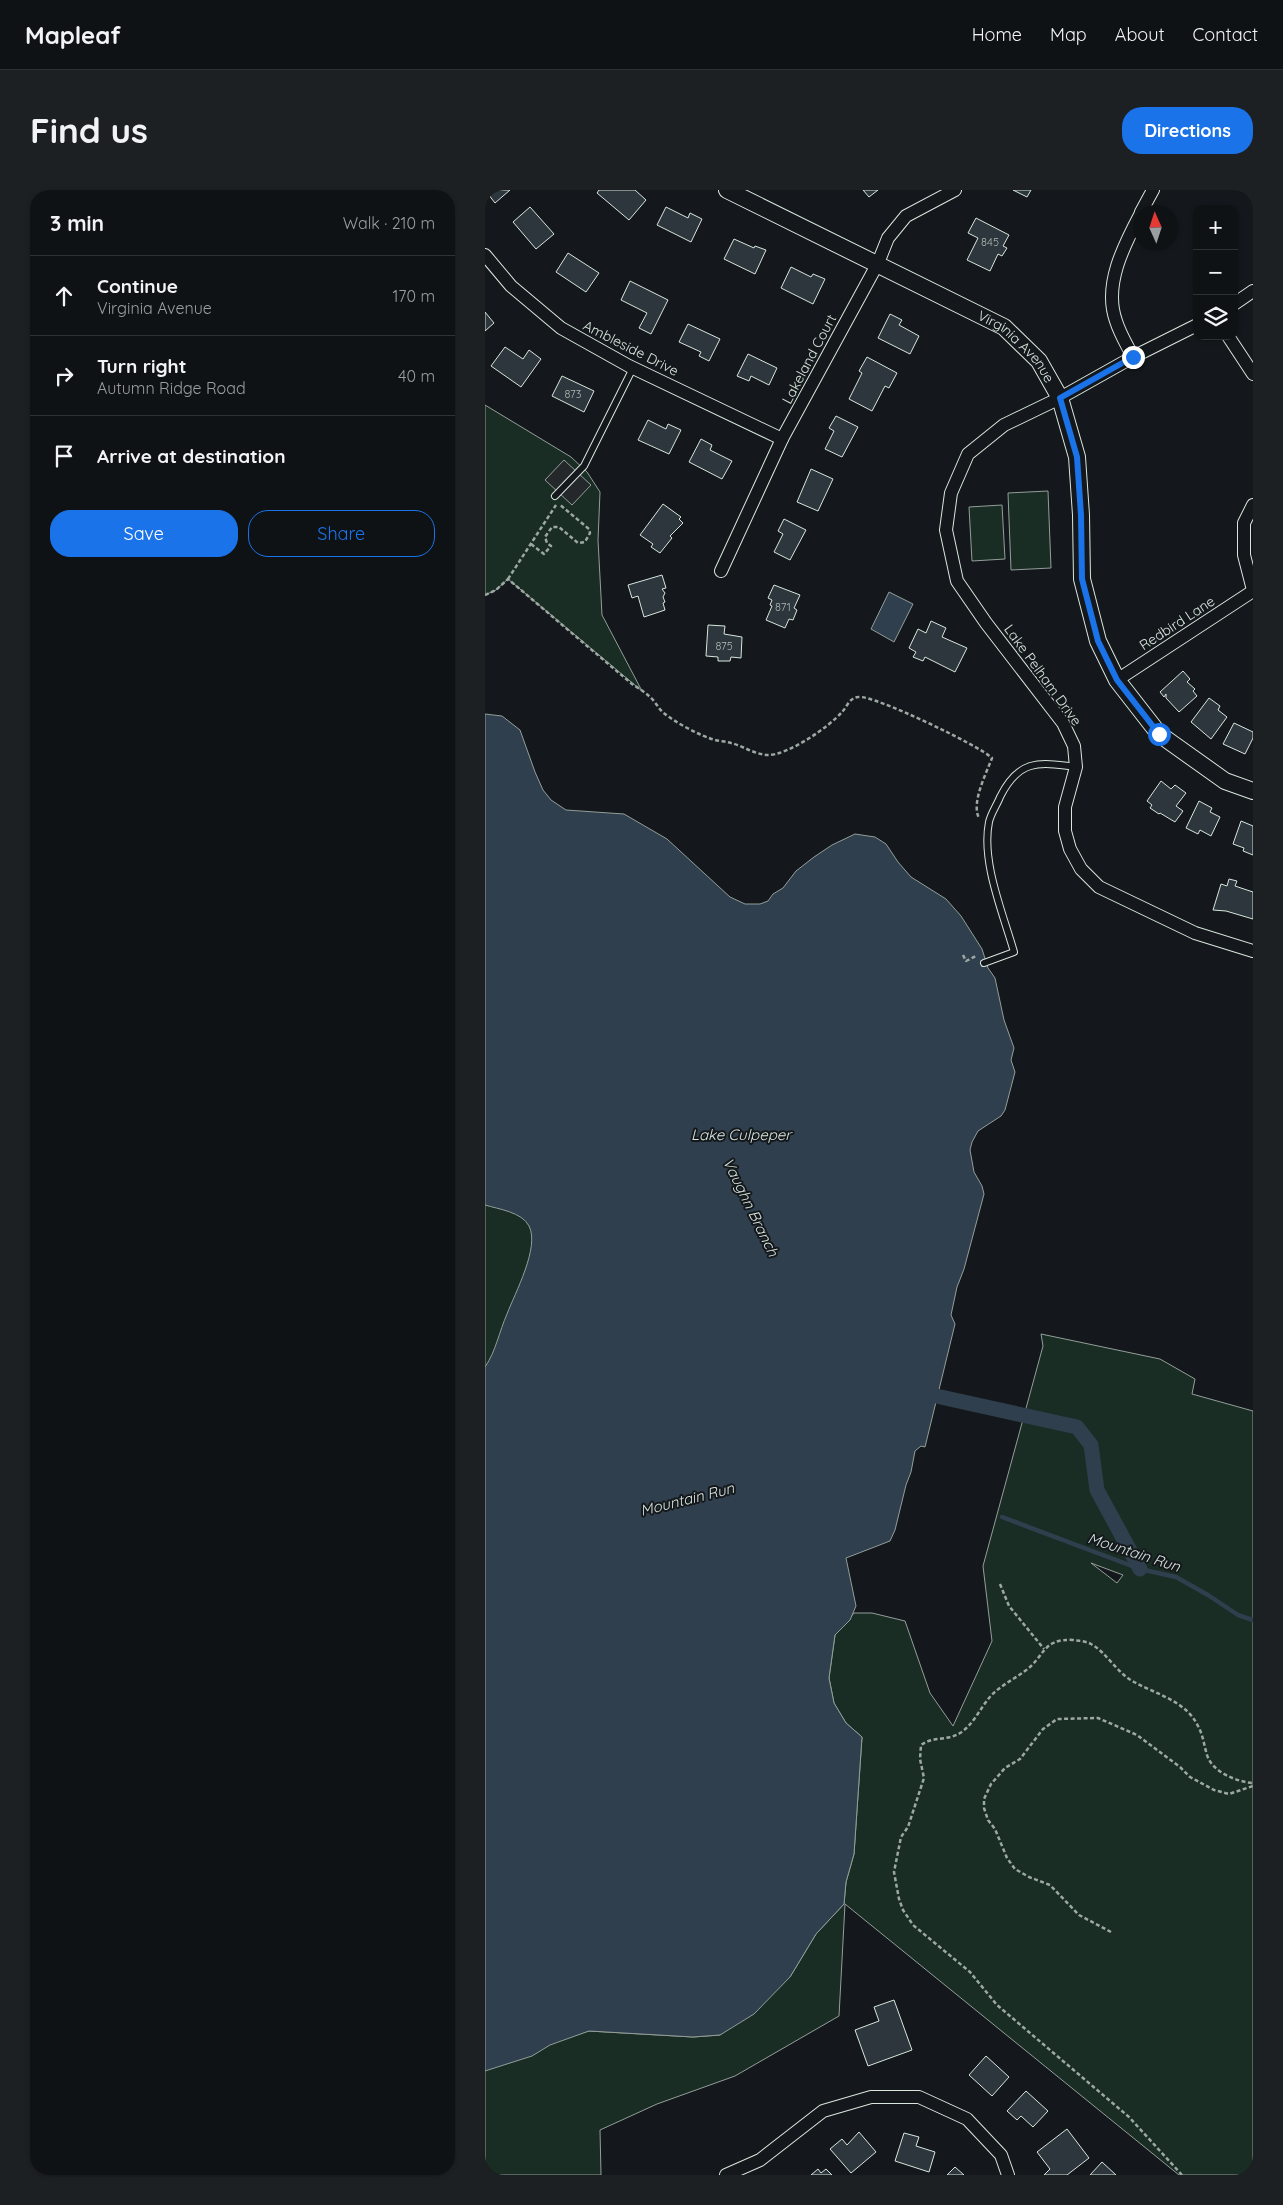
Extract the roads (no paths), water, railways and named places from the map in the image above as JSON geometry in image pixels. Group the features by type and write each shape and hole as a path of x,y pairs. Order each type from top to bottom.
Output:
{"street":[{"name":"Virginia Avenue","path":"727,190 878,263 1004,327 1039,362 1060,398 1077,457 1081,515 1082,579 1098,641 1117,680 1159,734 1225,781 1253,791"},
{"name":"Lakeland Court","path":"721,570 782,439 878,263 888,238 906,216 955,190"},
{"path":"1145,205 1153,190"},
{"path":"1133,228 1125,242 1111,288 1115,320 1133,357"},
{"name":"Ambleside Drive","path":"485,255 511,286 561,328 633,368 782,439"},
{"path":"1238,301 1253,291"},
{"name":"Lake Pelham Drive","path":"1193,327 1133,357 1060,398 1004,425 968,454 951,493 946,530 957,581 986,623 1063,723 1074,746 1076,767 1065,807 1065,831 1076,860 1089,878 1110,893 1195,934 1253,951"},
{"path":"1231,340 1253,374"},
{"path":"1253,505 1244,523 1244,556 1253,591"},
{"name":"Redbird Lane","path":"1117,680 1253,591"},
{"path":"727,2175 760,2160 823,2110 871,2097 919,2097 967,2119 1001,2155 1008,2175"}],"lane":[{"path":"555,496 583,466 633,368"},
{"path":"985,963 1014,952 989,859 989,821 1008,782 1023,768 1040,763 1076,767"}],"water":[{"path":"889,592 913,604 894,642 871,629"},
{"name":"Lake Culpeper","path":"485,714 502,716 520,730 535,772 543,790 551,800 566,810 624,814 667,839 730,897 745,904 760,904 768,901 773,894 783,888 796,871 814,857 832,845 855,834 875,837 886,844 911,877 946,899 961,916 982,949 988,968 995,978 1004,1020 1014,1048 1011,1060 1015,1072 1005,1110 1001,1116 978,1131 970,1150 974,1172 984,1194 964,1269 957,1287 951,1315 955,1324 925,1447 921,1446 915,1451 895,1530 890,1541 846,1558 856,1606 850,1620 835,1635 829,1678 834,1703 846,1723 862,1737 854,1854 846,1882 844,1904 816,1934 790,1977 754,2014 720,2035 693,2037 589,2031 550,2045 532,2056 485,2071 485,1367 495,1348 525,1270 529,1258 532,1235 526,1221 521,1217 485,1205"}],"waterway":[{"path":"918,1392 1077,1427 1091,1445 1097,1490 1140,1569"},
{"name":"Mountain Run","path":"1002,1517 1140,1569 1176,1577 1238,1615 1253,1620"}],"water label":[{"name":"Vaughn Branch","path":"751,1207"}]}
